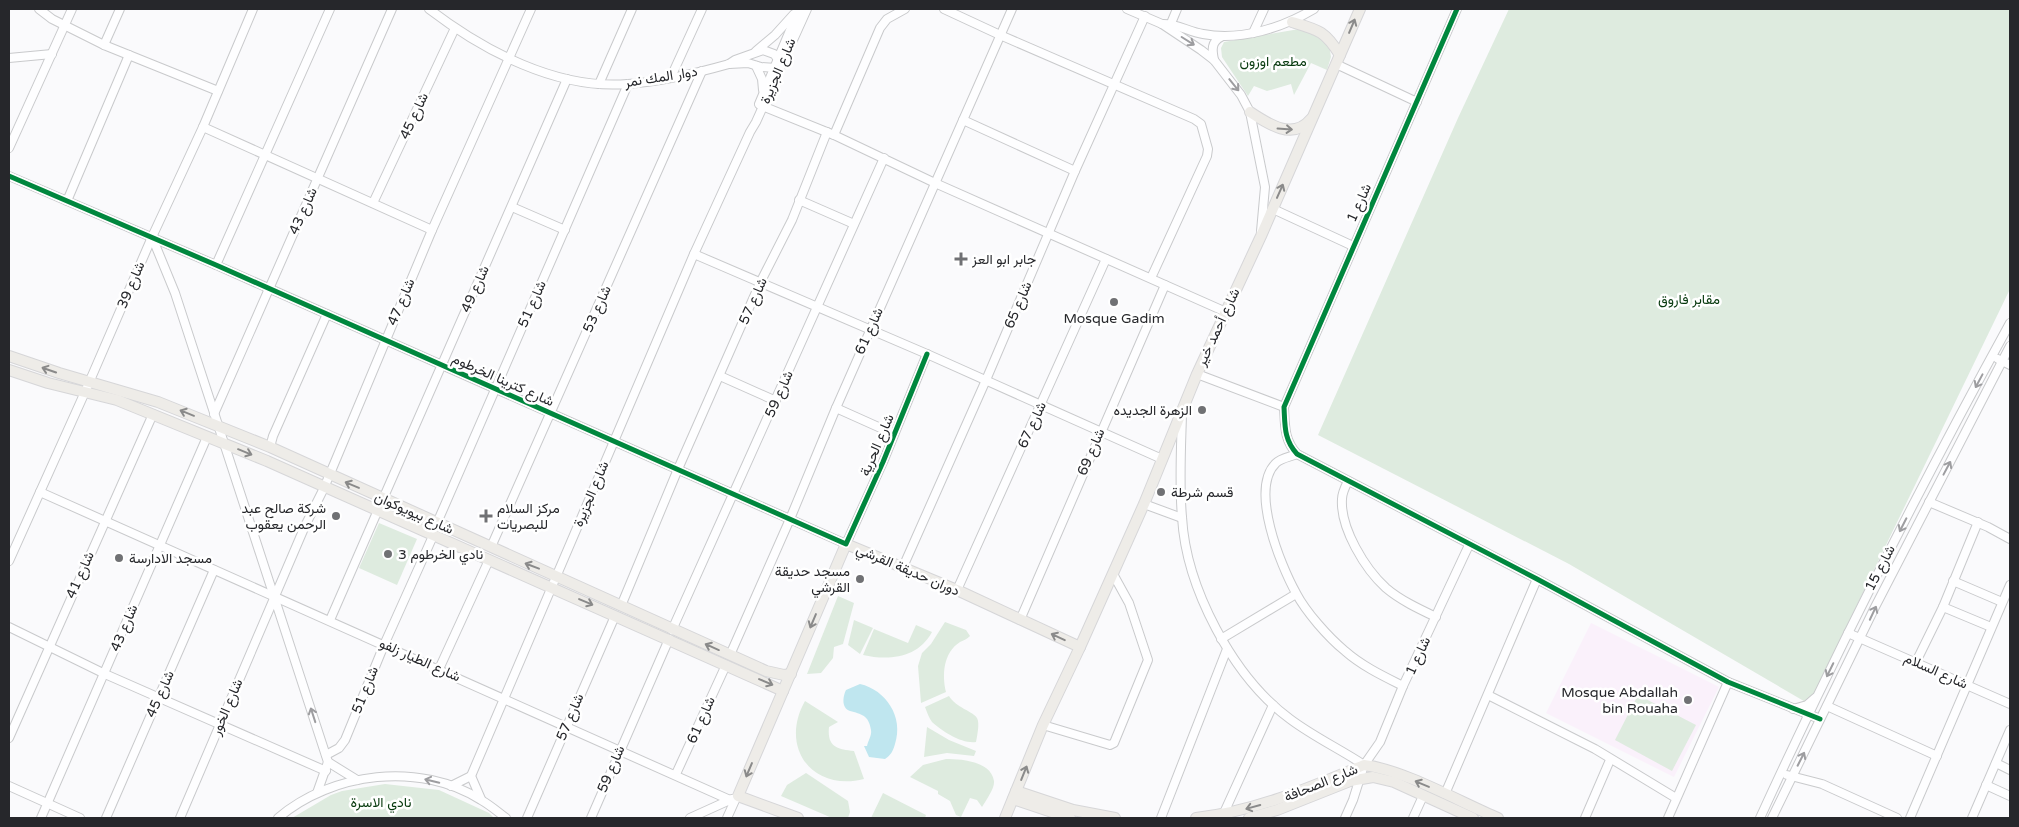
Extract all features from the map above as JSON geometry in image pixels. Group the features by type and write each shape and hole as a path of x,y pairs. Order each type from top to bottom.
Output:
{"main road":[{"name":"شارع أحمد خير","path":"1080,647 1144,504 1196,374 1261,236 1360,9"},
{"path":"1292,22 1322,32 1330,39 1338,59"},
{"path":"1250,112 1274,127 1292,130 1303,127 1316,111"},
{"name":"شارع بيويوكوان","path":"9,356 59,373 137,394 270,447 556,575 621,606 726,666 783,691"},
{"name":"شارع بيويوكوان","path":"9,370 117,400 153,414 268,461 324,488 378,510 615,616 730,655 766,671 790,674"},
{"name":"دوران حديقة القرشي","path":"735,798 846,544 956,590 1080,647"},
{"path":"1006,818 1043,725 1080,647"},
{"name":"شارع الصحافة","path":"1196,818 1223,815 1277,800 1364,765 1373,766 1406,777 1498,818"},
{"name":"شارع الصحافة","path":"1248,818 1277,810 1359,779 1373,777 1394,782 1473,818"},
{"path":"1015,795 1070,818"},
{"path":"1015,795 1073,810 1115,818"},
{"path":"735,798 795,818"}],"street":[{"path":"39,9 52,19 104,45 218,91"},
{"path":"9,148 72,9"},
{"path":"104,45 120,9"},
{"name":"شارع 39","path":"9,561 152,237 203,127 253,9"},
{"path":"216,265 330,9"},
{"name":"شارع 43","path":"214,414 392,9"},
{"name":"دوار المك نمر","path":"429,9 454,28 486,48 520,63 568,79 599,84 628,84 702,71 729,64 755,51 802,9"},
{"name":"شارع 47","path":"274,596 304,526 330,475 432,230 531,9"},
{"path":"599,84 632,9"},
{"path":"671,77 702,9"},
{"name":"شارع الجزيرة","path":"471,776 694,254 750,132 751,121 761,105 802,9"},
{"name":"شارع 57","path":"621,606 678,469 760,283 792,220 798,200 880,28 887,19 905,9"},
{"path":"944,9 1199,121 1203,127 1208,149 1207,156 1152,278"},
{"name":"شارع 61","path":"730,655 870,330 1012,9"},
{"path":"1127,9 1167,26 1193,44 1214,60 1241,95 1250,112 1265,186 1261,236"},
{"path":"1167,26 1177,9"},
{"path":"1253,32 1264,9"},
{"path":"1167,26 1221,37 1253,32 1292,22 1314,9"},
{"name":"شارع 1","path":"1284,407 1457,9"},
{"name":"شارع 65","path":"902,567 986,380 1075,171 1145,16"},
{"name":"شارع 45","path":"372,203 454,28"},
{"path":"1214,60 1213,44 1221,37"},
{"path":"755,51 766,50 778,64"},
{"path":"9,58 52,54"},
{"path":"67,201 128,55"},
{"path":"1338,59 1417,102"},
{"path":"729,64 748,63 756,66 778,64"},
{"name":"شارع الجزيرة","path":"761,105 764,91 778,64"},
{"path":"756,66 762,79 764,91"},
{"name":"شارع 53","path":"491,547 702,71"},
{"name":"شارع 49","path":"383,499 568,79"},
{"name":"شارع 51","path":"437,523 628,84"},
{"path":"761,105 884,158 935,183 1226,312"},
{"path":"963,120 1075,171"},
{"path":"203,127 432,230"},
{"name":"شارع 59","path":"591,818 671,634 884,158"},
{"name":"شارع كترينا الخرطوم","path":"9,176 216,265 846,544"},
{"path":"798,200 854,224"},
{"path":"512,207 565,230"},
{"path":"1273,209 1353,246"},
{"path":"152,237 175,293 327,758 326,770 317,793"},
{"path":"694,254 927,354 1162,459"},
{"name":"شارع 67","path":"956,590 1106,259"},
{"name":"شارع 69","path":"1020,620 1165,285"},
{"path":"270,447 273,436 327,314"},
{"name":"شارع 15","path":"1760,818 1848,633 1924,484 2010,323"},
{"name":"شارع 15","path":"1772,818 1929,502 2010,346"},
{"name":"شارع الحرية","path":"846,544 927,354"},
{"path":"1992,356 2010,365"},
{"path":"1196,374 1284,407 1285,434 1290,446 1297,454 1537,579 1728,682 1820,719"},
{"path":"720,376 776,401"},
{"path":"836,408 894,434"},
{"path":"1182,408 1182,518 1199,590 1226,649 1273,705 1297,724 1364,765"},
{"name":"شارع 41","path":"9,738 153,414"},
{"name":"شارع 43","path":"41,818 207,437"},
{"path":"1297,454 1277,462 1272,468 1266,499 1270,527 1276,549 1296,594 1316,620 1344,650 1365,666 1403,686"},
{"path":"1348,481 1343,493 1344,516 1350,537 1365,562 1387,588 1436,617"},
{"name":"شارع الطيار زلفو","path":"40,492 566,726 735,798"},
{"path":"1929,502 1978,522 2010,539"},
{"path":"1144,504 1182,518"},
{"path":"330,620 378,510"},
{"path":"1916,662 1943,607 1978,522"},
{"name":"شارع 51","path":"327,758 339,748 344,740 384,644 433,536"},
{"name":"شارع 1","path":"1359,779 1364,765 1380,742 1403,686 1469,545"},
{"path":"439,669 490,560"},
{"name":"شارع 45","path":"106,818 214,570"},
{"path":"1043,725 1110,744 1114,743 1148,660 1129,603 1113,574"},
{"path":"1445,794 1537,579"},
{"path":"1953,581 2002,602"},
{"path":"1910,818 2010,585"},
{"path":"1221,639 1296,594"},
{"name":"شارع الخور","path":"180,818 274,596"},
{"path":"1943,607 1991,627"},
{"name":"شارع 57","path":"527,818 615,616"},
{"path":"9,627 105,674 326,770"},
{"name":"شارع السلام","path":"1848,633 1861,637 2010,704"},
{"path":"1161,818 1226,649"},
{"name":"شارع 61","path":"676,774 726,666"},
{"path":"1668,818 1728,682"},
{"path":"1793,709 1808,705 1819,693"},
{"path":"1488,695 1595,749 1610,760 1676,798"},
{"path":"1223,815 1273,705"},
{"path":"1827,706 1937,756"},
{"path":"1972,818 2010,730"},
{"path":"327,758 357,780"},
{"path":"1585,818 1610,760"},
{"path":"1996,763 2010,770"},
{"path":"1780,774 1822,784 1897,818"},
{"path":"278,818 317,793 357,780 389,776 420,778 451,786 481,799 506,818"},
{"path":"451,786 471,776 481,799"},
{"path":"1345,818 1359,779"},
{"path":"1986,785 2010,796"},
{"path":"9,786 80,818"},
{"path":"1413,818 1423,796"},
{"path":"690,818 735,798"},
{"path":"727,818 735,798"}],"shaded area":[{"path":"1591,623 1719,687 1674,777 1546,713"}],"green space":[{"name":"مقابر فاروق","path":"1509,9 2010,9 2010,289 1809,704 1569,564 1318,435 1458,118"},
{"name":"مطعم اوزون","path":"1305,28 1329,44 1331,57 1327,70 1311,63 1294,95 1291,84 1267,91 1254,86 1248,96 1222,57 1221,48 1224,42"},
{"name":"نادي الخرطوم 3","path":"379,523 417,539 397,585 359,568"},
{"path":"838,596 854,603 843,644 834,647 833,658 821,673 807,674"},
{"path":"854,620 873,628 860,654 848,645"},
{"path":"945,622 966,630 970,636 954,647 947,658 944,672 946,692 921,703 918,666 922,653 931,644"},
{"path":"916,625 932,632 926,641 911,652 902,656 883,658 863,655 874,629 908,643"},
{"path":"1638,695 1696,725 1672,771 1615,740"},
{"path":"949,696 955,703 977,718 976,742 965,741 953,736 932,722 925,707"},
{"path":"805,701 838,722 829,727 830,739 834,746 838,748 854,751 864,779 845,781 829,779 816,772 805,762 799,749 796,734 798,718"},
{"path":"927,727 949,740 976,751 974,756 947,753 924,757"},
{"path":"946,759 974,762 992,774 993,787 982,807 977,800 970,798 961,817 956,815 950,801 938,794 938,791 910,777 923,765"},
{"path":"806,773 848,801 850,812 848,818 832,818 781,796 787,785"},
{"name":"نادي الاسرة","path":"385,784 439,790 489,813 494,818 292,818 331,795 342,791"},
{"path":"883,793 926,815 925,818 871,818"}],"water":[{"path":"860,684 878,692 891,706 895,715 897,734 895,744 889,756 885,759 869,757 864,746 867,746 871,734 870,725 861,714 850,711 844,705 846,690"}],"cycle path":[{"path":"1457,9 1284,407 1287,438 1297,454 1537,579 1728,682 1820,719"},
{"path":"9,176 216,265 846,544 883,462 927,354"}],"place":[{"name":"جابر ابو العز","path":"961,259"},
{"name":"Mosque Gadim","path":"1114,302"},
{"name":"الزهرة الجديده","path":"1202,410"},
{"name":"قسم شرطة","path":"1161,492"},
{"name":"شركة صالح عبد الرحمن يعقوب","path":"336,516"},
{"name":"مركز السلام للبصريات","path":"486,516"},
{"name":"نادي الخرطوم 3","path":"388,554"},
{"name":"مسجد الادارسة","path":"119,558"},
{"name":"مسجد حديقة القرشي","path":"860,579"},
{"name":"Mosque Abdallah bin Rouaha","path":"1688,700"}]}
